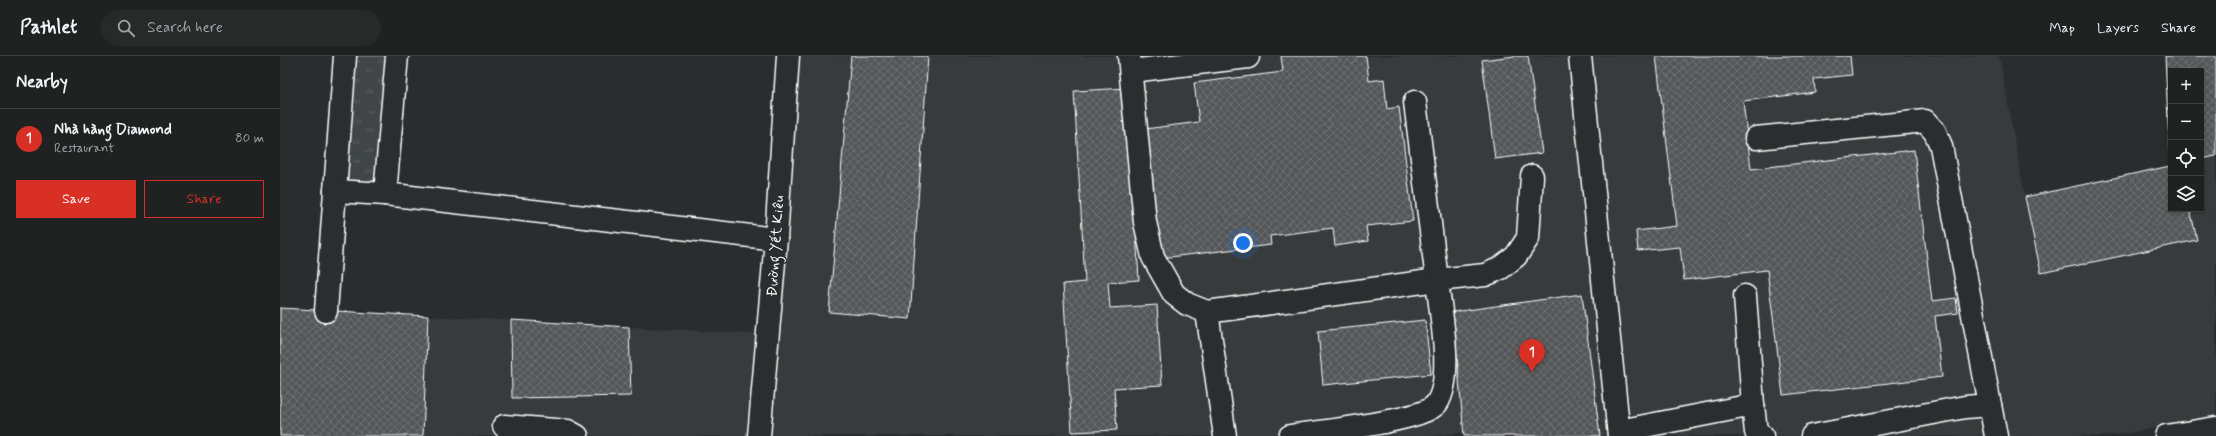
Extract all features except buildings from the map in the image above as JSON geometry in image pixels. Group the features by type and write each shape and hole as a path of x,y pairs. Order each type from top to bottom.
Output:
{"street":[{"path":"326,311 345,56"},
{"path":"385,194 396,56"},
{"name":"Đường Yết Kiêu","path":"759,436 776,239 788,56"},
{"path":"1580,56 1619,434 1753,405"},
{"path":"1248,57 1130,64 1145,222 1153,257 1174,294 1187,304 1207,312 1437,280 1485,275 1501,268 1516,256 1528,238 1532,176"},
{"path":"1290,436 1400,419 1426,411 1436,404 1442,388 1446,362 1415,102"},
{"path":"1756,138 1925,121 1935,132 1941,146 1996,436"},
{"path":"335,191 385,194 776,239"},
{"path":"1745,296 1756,432 1762,436"},
{"path":"1207,312 1225,436"},
{"path":"1812,436 1965,407 1990,405"},
{"path":"504,426 568,431 577,436"},
{"path":"2166,436 2216,428"}],"shaded area":[{"path":"798,56 1574,56 1613,436 1464,436 1464,432 1435,436 768,436"},
{"path":"1586,56 1999,56 2025,197 2168,167 2168,212 2204,212 2204,158 2216,156 2216,418 2108,436 1625,436"},
{"path":"280,308 758,334 750,436 280,436"}],"green space":[{"path":"355,56 387,56 376,184 345,182"}],"place":[{"name":"Nhà hàng Diamond","path":"1532,372"}]}
